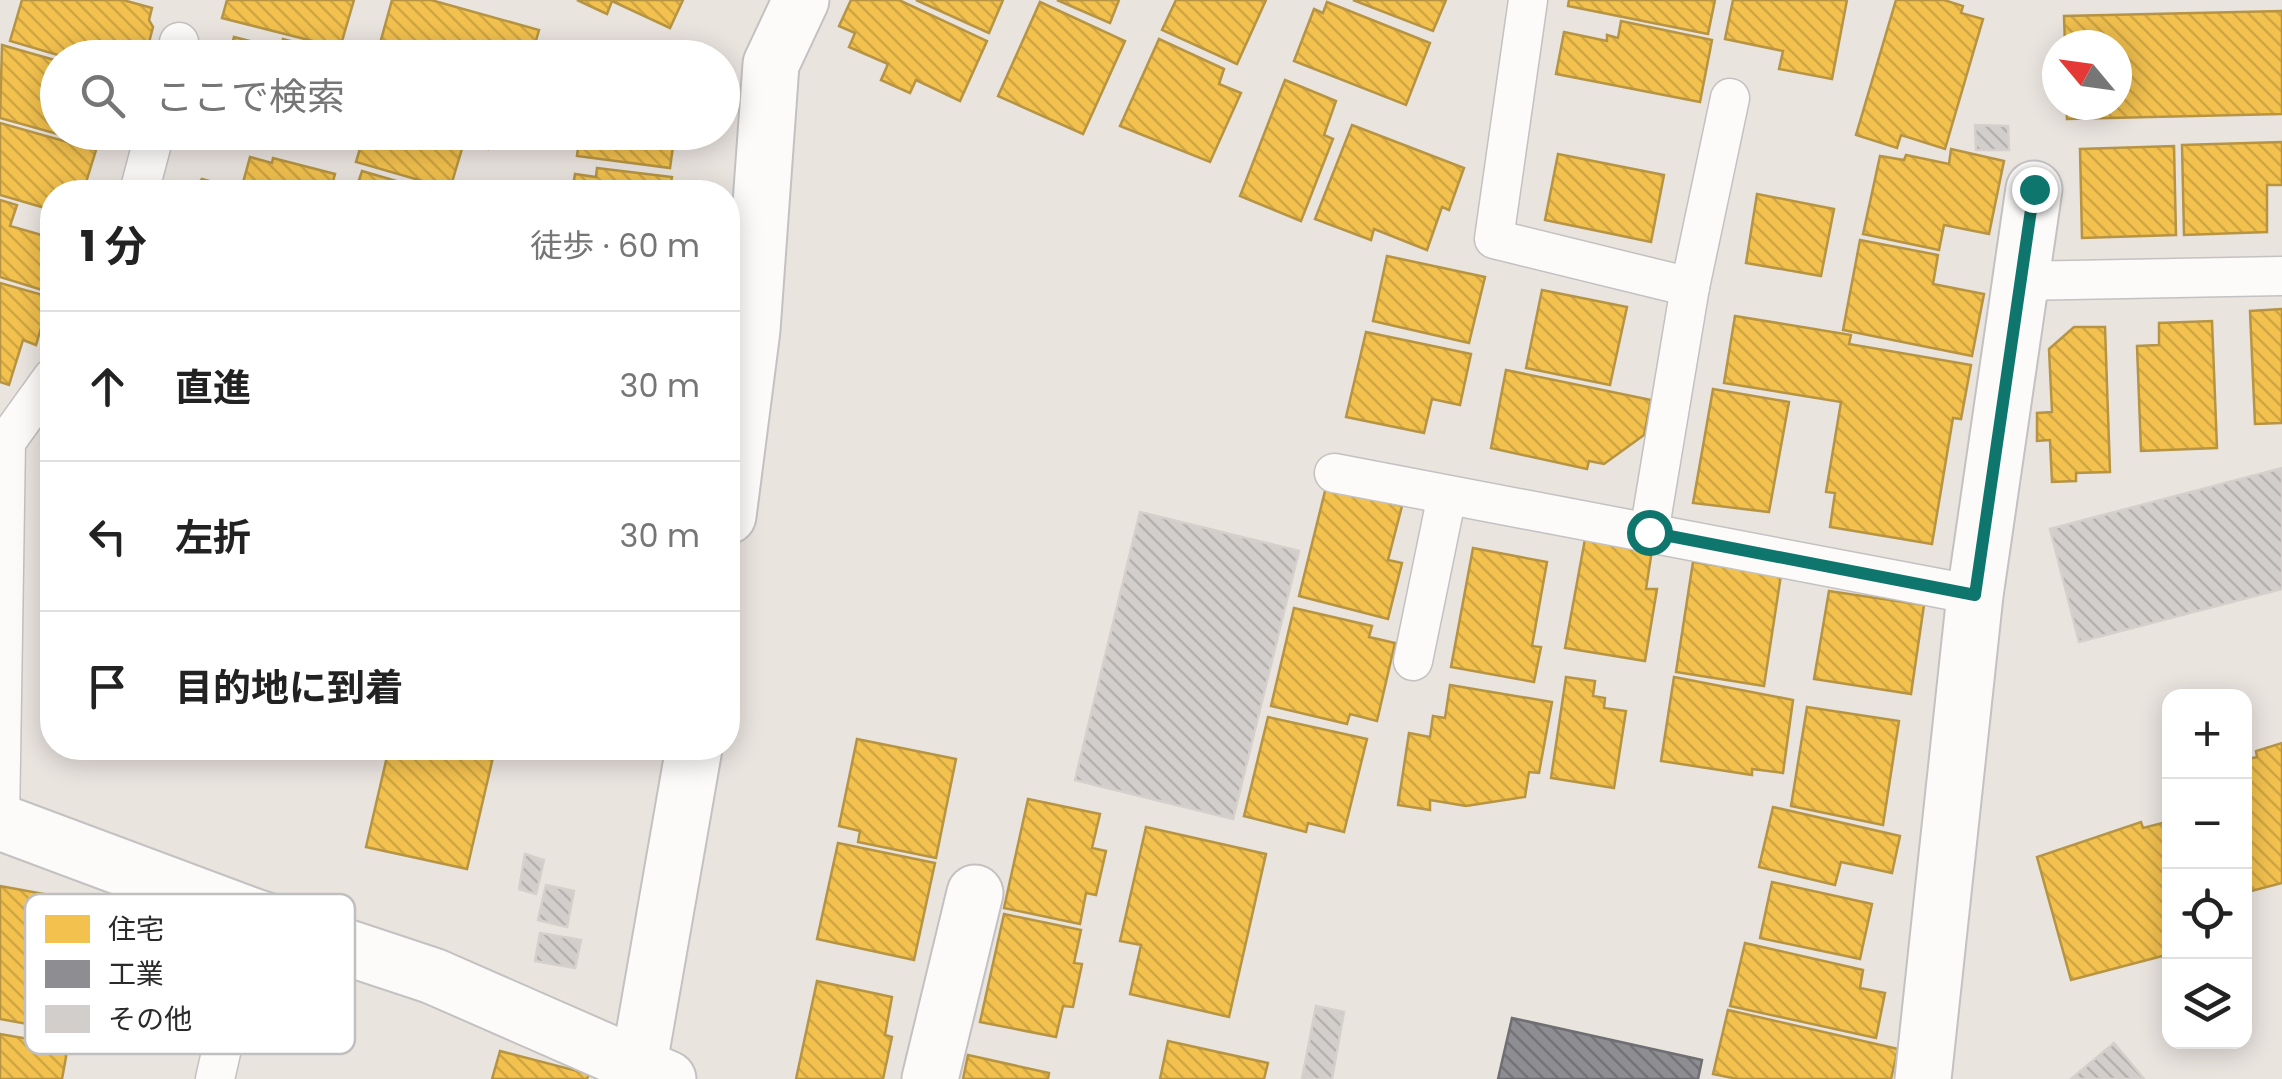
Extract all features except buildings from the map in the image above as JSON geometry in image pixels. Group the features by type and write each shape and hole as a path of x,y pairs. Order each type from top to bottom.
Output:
{"street":[{"path":"740,328 771,64 800,0"},
{"path":"1924,1079 1975,595 2034,189"},
{"path":"355,950 433,976 653,1071 692,760"},
{"path":"0,822 193,894"},
{"path":"930,1079 974,893"}],"lane":[{"path":"1528,0 1494,238 1690,287"},
{"path":"1649,532 1690,287 1730,98"},
{"path":"142,180 150,150"},
{"path":"2020,281 2282,276"},
{"path":"0,822 6,442 40,395"},
{"path":"1334,473 1975,595"},
{"path":"1414,661 1448,495"},
{"path":"215,1079 221,1054"}],"route":[{"path":"1649,532 1975,595 2034,189"}]}
